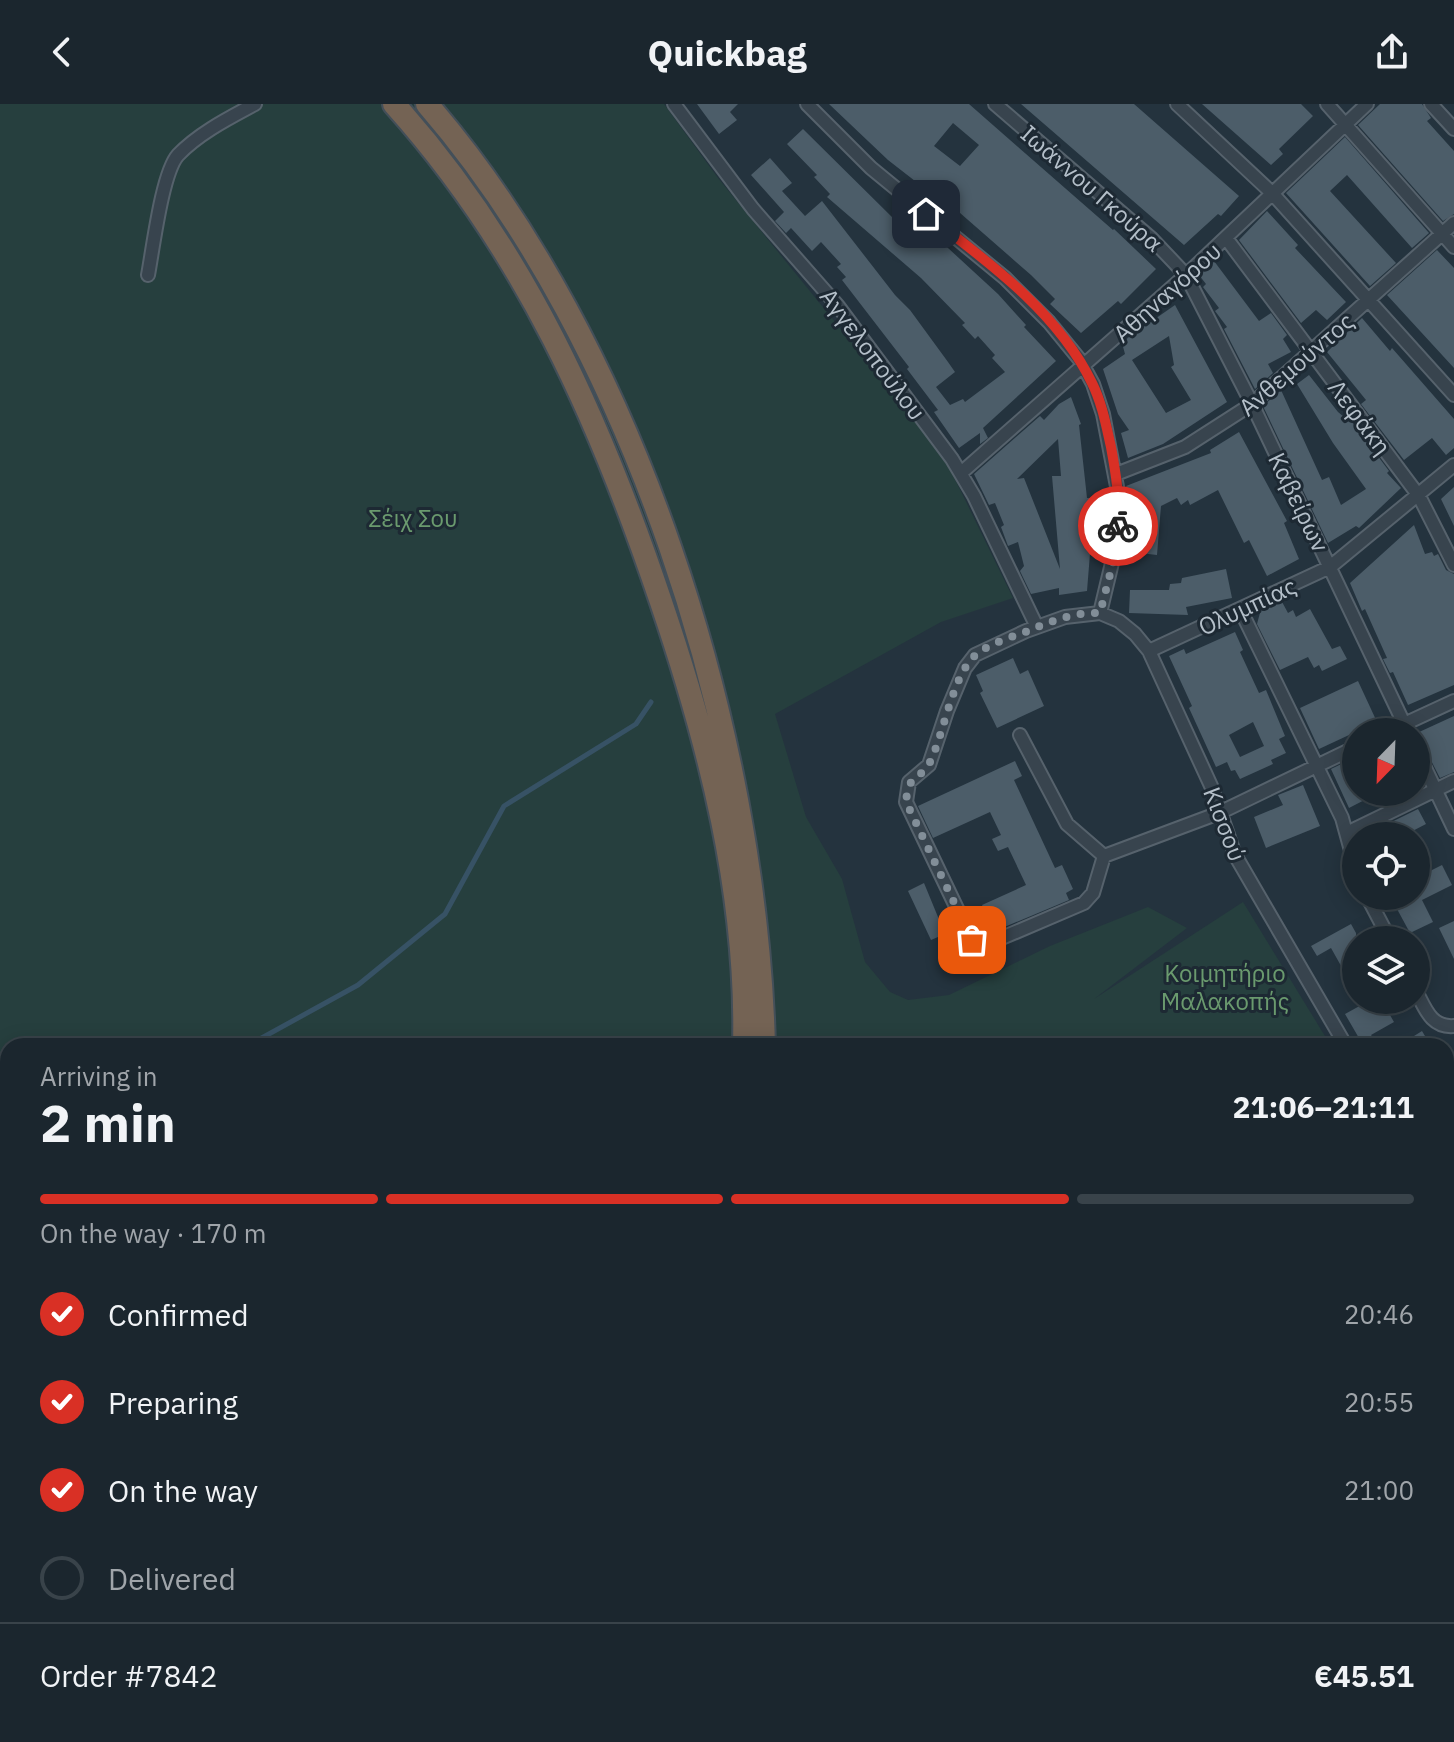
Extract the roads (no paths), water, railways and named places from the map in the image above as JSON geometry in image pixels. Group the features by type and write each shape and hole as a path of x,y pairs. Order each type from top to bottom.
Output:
{"highway":[{"path":"394,104 465,189 513,262 561,350 596,426 636,528 676,645 709,756 735,895 743,979 744,1038"},
{"path":"427,104 475,161 505,203 555,287 615,412 662,528 702,650 726,748 762,969 764,1038"}],"street":[{"path":"148,275 164,190 176,158 204,134 255,104"},
{"name":"Αγγελοπούλου","path":"674,104 753,209 838,306 961,473 1037,627"},
{"path":"807,104 871,168 1022,294 1068,343 1083,367 1103,414 1116,474 1119,510 1117,542 1100,613 1065,617 982,650 971,659 947,711 929,765 909,782 906,802 972,940 983,946 1084,903 1093,893 1104,856"},
{"name":"Ιωάννου Γκούρα","path":"995,104 1151,238 1186,275"},
{"path":"1177,104 1272,193 1454,395"},
{"path":"1327,104 1454,247"},
{"name":"Αθηναγόρου","path":"961,473 1186,275 1367,104"},
{"path":"1431,104 1454,129"},
{"name":"Ανθεμούντος","path":"1116,474 1185,447 1252,404 1454,223"},
{"name":"Λεφάκη","path":"1226,238 1419,496 1454,565"},
{"name":"Καβείρων","path":"1186,275 1252,404 1401,718"},
{"name":"Ολυμπίας","path":"1149,651 1330,567 1454,465"},
{"path":"1240,609 1318,765 1342,822"},
{"name":"Κισσού","path":"1100,613 1127,626 1149,651 1212,788 1230,843 1252,888 1341,1038"},
{"path":"1424,718 1454,701"},
{"path":"1020,735 1067,824 1104,856"},
{"path":"1104,856 1219,813 1342,754"},
{"path":"1430,779 1454,829"},
{"path":"1370,822 1454,781"},
{"path":"1428,1014 1440,1025 1454,1026"}],"waterway":[{"path":"262,1038 358,985 445,914 504,806 636,724 651,702"}],"park label":[{"name":"Σέιχ Σου","path":"413,518"},
{"name":"Κοιμητήριο Μαλακοπής","path":"1225,987"}]}
